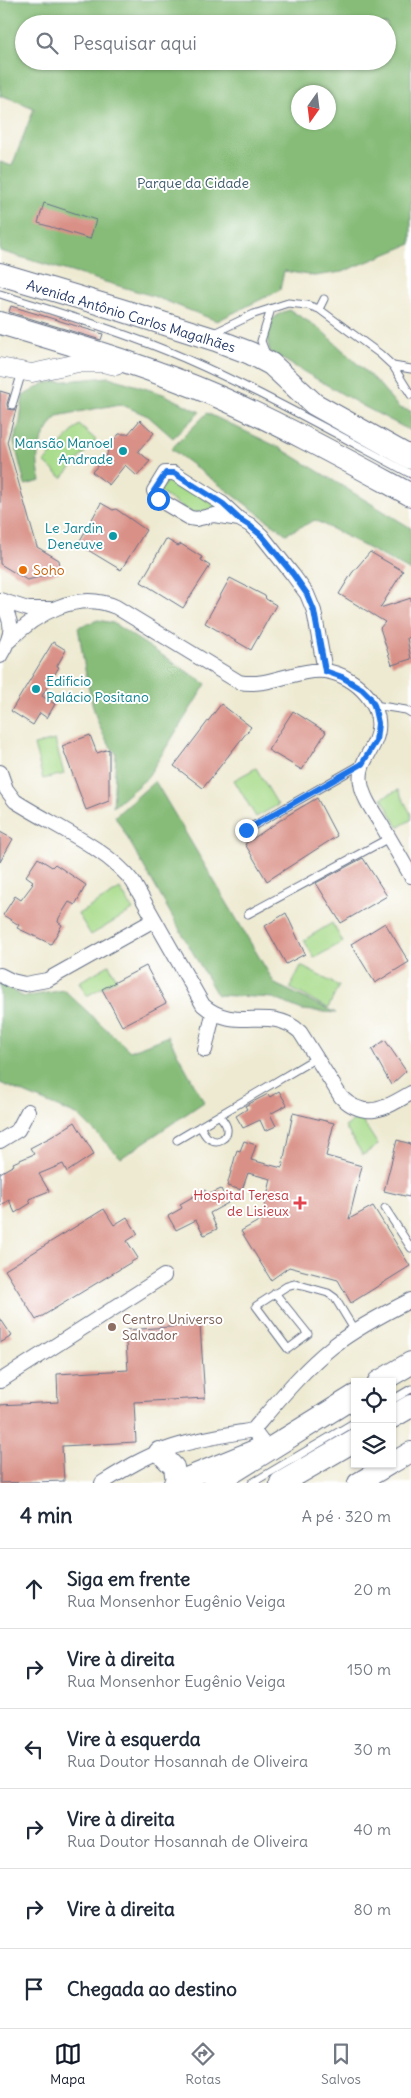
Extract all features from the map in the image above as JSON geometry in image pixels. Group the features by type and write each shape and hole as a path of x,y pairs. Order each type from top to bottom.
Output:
{"main road":[{"name":"Avenida Antônio Carlos Magalhães","path":"0,274 232,346 271,364 314,404 411,458"},
{"path":"0,323 107,355 217,396 289,430 411,495"},
{"path":"314,404 351,439 411,468"},
{"path":"386,1378 411,1363"},
{"path":"215,1483 351,1398"},
{"path":"396,1415 411,1406"},
{"path":"163,1455 174,1467 175,1482 265,1446 309,1423"},
{"path":"281,1483 351,1442"},
{"path":"396,1461 411,1452"},
{"path":"358,1483 384,1468"}],"street":[{"path":"0,367 22,372 42,371 78,363 102,363 178,380"},
{"path":"239,519 214,515 196,519 190,518 158,499 154,491 163,475 170,472 223,504 262,536 307,594 314,611 325,671"},
{"path":"0,600 28,609 51,610"},
{"path":"0,600 11,621 9,641"},
{"path":"0,656 9,641 39,615 51,610 85,602 106,602 239,682 258,684 303,673 325,671 342,677 362,689 374,705 378,731 376,741 362,764 360,781 362,790 411,876"},
{"path":"0,772 6,789 15,801 97,851 124,870 133,882 203,1005 213,1014 234,1020 281,1020 292,1025 300,1032 341,1097 348,1104 358,1108 379,1110 411,1093"},
{"path":"392,842 411,859"},
{"path":"0,975 12,981 25,984 47,980 154,920"},
{"path":"205,1050 213,1014"},
{"path":"0,1141 18,1130 28,1111"},
{"path":"0,1381 164,1276"},
{"path":"102,1483 128,1467 201,1441 253,1430 288,1389 332,1347 411,1300"},
{"path":"253,1430 265,1446"},
{"path":"120,1483 163,1455"}],"lane":[{"path":"0,294 105,328 184,358 351,439 411,474"},
{"path":"319,309 324,299"},
{"path":"204,336 254,314 288,304 307,305 319,309 367,344 393,366 411,395"},
{"path":"271,309 262,341 264,351 271,364"},
{"path":"0,317 152,362"},
{"path":"393,366 411,369"},
{"path":"12,405 22,372"},
{"path":"374,705 409,709"},
{"path":"246,830 362,764"},
{"path":"248,914 392,842"},
{"path":"177,1140 316,1058"},
{"path":"200,1126 210,1140 215,1141 223,1138 227,1131 227,1126 219,1114"},
{"path":"385,1208 411,1248"},
{"path":"276,1292 308,1334 288,1349 256,1306 276,1292 294,1284 328,1293 335,1298 355,1332"},
{"path":"396,1379 411,1370"},
{"path":"396,1398 411,1389"},
{"path":"225,1483 351,1407"},
{"path":"252,1483 353,1423"}],"green space":[{"name":"Parque da Cidade","path":"0,0 411,0 411,244 342,272 314,276 284,271 280,290 217,321 153,296 0,251 0,162 12,166 34,108 1,95 0,97"},
{"path":"290,310 319,328 380,385 399,408 411,411 411,431 363,406 270,352 268,331 272,320 283,312"},
{"path":"109,377 163,394 200,412 173,438 148,416 120,404 57,416 42,439 38,453 41,481 25,485 14,441 20,422 23,396 45,383"},
{"path":"207,413 280,448 411,528 411,571 315,520 286,534 171,449"},
{"path":"79,425 96,440 62,478 44,462"},
{"path":"171,476 216,506 214,510 192,513 162,494 160,490"},
{"path":"98,620 113,623 206,684 147,778 113,807 116,753 107,742 94,711 78,627"},
{"path":"55,740 64,774 43,779 34,745"},
{"path":"256,768 278,805 256,817 234,780"},
{"path":"155,781 275,984 336,1013 302,1010 273,998 217,995 115,816"},
{"path":"398,790 411,814 411,820 398,827 382,798"},
{"path":"120,889 133,910 91,935 78,914"},
{"path":"332,923 343,942 314,958 304,940"},
{"path":"109,965 117,979 87,996 79,982"},
{"path":"301,966 339,986 328,1008 290,988"},
{"path":"0,983 24,997 64,990 130,1051 168,1036 204,1102 121,1158 79,1116 0,1083"},
{"path":"360,1117 378,1145 363,1155 345,1127"}],"building":[{"path":"44,203 96,220 90,239 38,223"},
{"path":"11,306 103,334 101,340 9,312"},
{"path":"0,391 10,394 7,404 8,409 14,410 17,406 7,442 37,547 59,560 61,572 27,580 0,564"},
{"name":"Mansão Manoel Andrade","path":"140,420 154,433 138,451 150,461 137,476 125,465 109,485 92,472 107,455 108,447 119,434 128,434"},
{"name":"Le Jardin Deneuve","path":"101,503 113,510 116,509 146,530 121,570 78,544"},
{"path":"166,539 178,546 181,544 202,557 201,560 210,566 183,608 141,582"},
{"path":"370,552 403,571 380,608 411,598 411,637 407,638 411,659 392,665 380,628 385,622 339,594 352,573"},
{"path":"230,578 265,596 266,599 276,605 251,650 205,623"},
{"name":"Edificio Palácio Positano","path":"53,642 66,650 57,666 59,667 42,696 55,704 47,718 40,713 33,725 11,711"},
{"path":"221,704 251,727 203,788 174,766"},
{"path":"293,711 326,732 302,770 268,750"},
{"path":"90,735 97,753 109,749 109,801 86,810 62,746"},
{"path":"317,798 337,836 267,881 245,844"},
{"path":"0,832 13,839 0,862"},
{"path":"38,858 52,867 55,864 86,885 75,905 69,902 59,918 58,922 62,925 51,944 17,928 19,925 3,915 15,896 21,900 33,884 31,883 33,881 26,876"},
{"path":"363,858 387,896 341,923 316,883"},
{"path":"286,913 305,954 286,964 265,926"},
{"path":"385,923 409,962 375,983 351,944"},
{"path":"146,966 166,1003 122,1026 102,989"},
{"path":"385,1040 406,1071 391,1085 372,1050"},
{"path":"279,1091 287,1105 270,1114 276,1126 265,1131 260,1120 243,1128 236,1116 247,1109 245,1106 268,1094 270,1097"},
{"path":"293,1113 334,1123 326,1156 362,1166 349,1219 373,1206 410,1266 351,1303 338,1280 289,1267 271,1280 241,1231 262,1219 271,1179 248,1173 242,1190 227,1186 237,1150 240,1151 244,1141 256,1145 251,1160 282,1168"},
{"path":"75,1122 94,1154 67,1172 63,1164 39,1174 49,1191 29,1199 31,1203 15,1213 9,1200 0,1206 0,1173 14,1165 13,1163 34,1154 30,1148"},
{"path":"397,1140 411,1144 411,1190 409,1197 384,1191"},
{"path":"221,1189 228,1203 210,1213 217,1229 204,1235 196,1220 176,1230 168,1216 182,1208 180,1204 205,1190 208,1195"},
{"path":"104,1209 114,1225 127,1217 138,1234 127,1241 138,1258 36,1320 5,1270"},
{"path":"0,1318 12,1336 0,1343"},
{"path":"200,1325 205,1398 134,1402 136,1442 62,1446 64,1481 0,1483 0,1405 58,1402 57,1374 128,1370 125,1330"}],"place":[{"name":"Mansão Manoel Andrade","path":"123,451"},
{"name":"Le Jardin Deneuve","path":"113,536"},
{"name":"Soho","path":"23,570"},
{"name":"Edificio Palácio Positano","path":"36,689"},
{"name":"Hospital Teresa de Lisieux","path":"300,1203"},
{"name":"Centro Universo Salvador","path":"112,1327"}],"route":[{"path":"158,499 155,495 155,487 163,475 170,472 174,473 223,504 262,536 307,594 314,611 325,671 342,677 362,689 374,705 378,723 376,741 362,764 246,830"}]}
